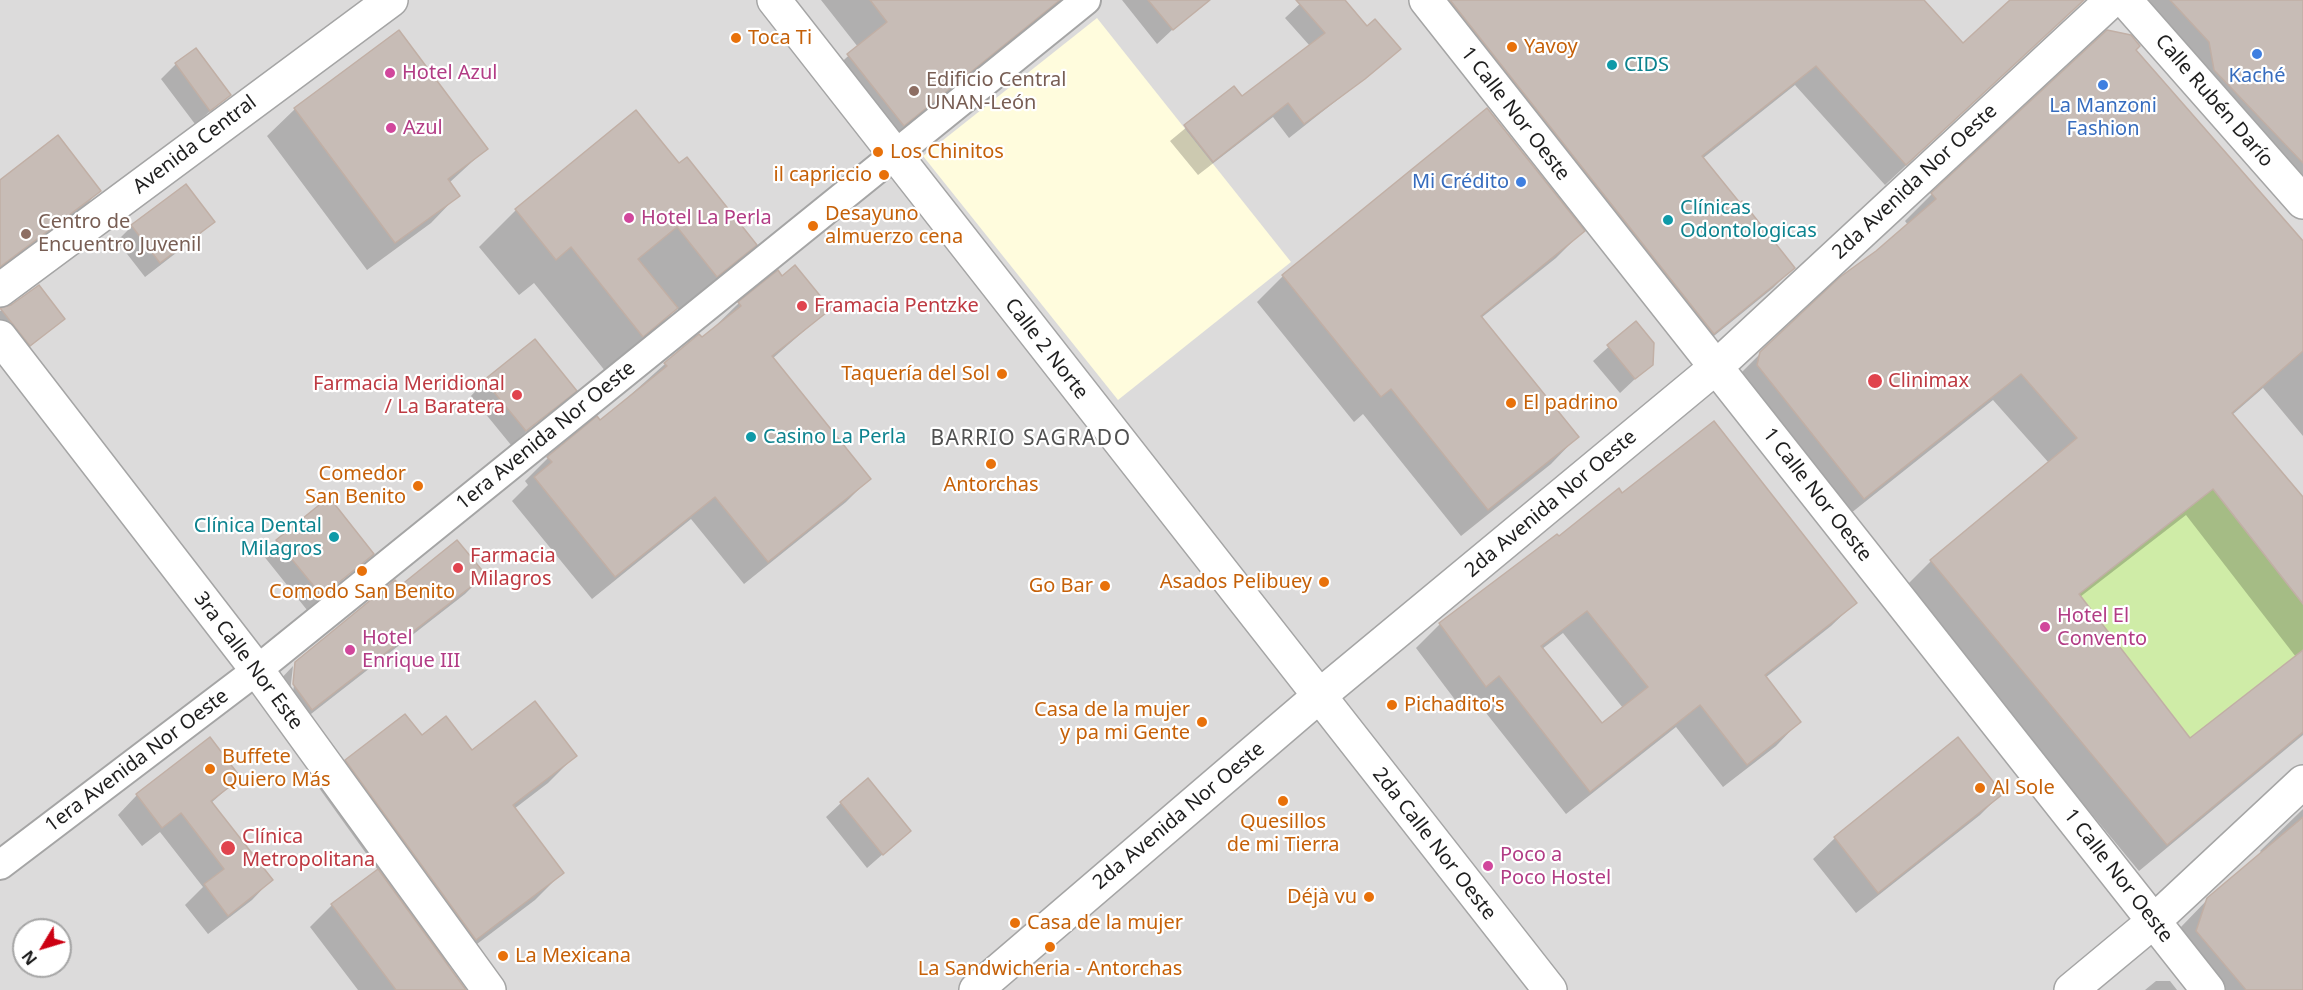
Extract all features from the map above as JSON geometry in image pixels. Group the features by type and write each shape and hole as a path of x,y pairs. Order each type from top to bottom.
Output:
{"street":[{"name":"Avenida Central","path":"0,290 391,0"},
{"name":"Calle 2 Norte","path":"774,0 1318,697"},
{"name":"1era Avenida Nor Oeste","path":"0,865 257,670 893,153 1086,0"},
{"name":"1 Calle Nor Oeste","path":"1425,0 2208,990"},
{"name":"2da Avenida Nor Oeste","path":"976,990 1318,697 1716,368 2112,0"},
{"name":"Calle Rubén Darío","path":"2124,0 2303,202"},
{"name":"3ra Calle Nor Este","path":"0,338 257,670 489,990"},
{"name":"2da Calle Nor Oeste","path":"1318,697 1550,990"},
{"path":"2071,990 2154,921 2303,782"}],"shaded area":[{"path":"0,0 2303,0 2303,990 0,990"},
{"path":"1097,18 1291,262 1118,400 923,156"}],"green space":[{"path":"2213,489 2303,604 2303,650 2190,738 2079,594"}],"building":[{"name":"Edificio Central UNAN-León","path":"870,0 1060,0 904,126 847,54 887,22"},
{"path":"1148,0 1210,0 1173,30"},
{"path":"1296,0 1345,0 1367,26 1375,19 1401,49 1304,124 1288,103 1213,162 1184,125 1234,86 1242,96 1325,33"},
{"path":"1450,0 1924,0 1963,43 2010,0 2084,0 1906,165 1816,66 1702,156 1740,203 1742,201 1795,268 1714,334"},
{"path":"2170,0 2303,0 2303,163 2214,70 2209,42"},
{"name":"Azul","path":"399,30 488,149 448,179 460,196 395,243 294,108"},
{"path":"2107,30 2131,35 2140,46 2136,50 2303,241 2303,351 2232,413 2303,497 2303,604 2213,489 2079,594 2190,738 2303,650 2303,732 2167,845 1930,560 2077,438 2021,374 1864,499 1757,365 1760,352 1840,277 1876,251 1936,199 1931,193"},
{"path":"196,48 231,95 210,111 175,63"},
{"path":"1487,108 1585,231 1481,316 1579,437 1488,510 1391,389 1381,397 1282,275"},
{"name":"Hotel La Perla","path":"636,110 679,163 687,157 757,245 717,277 677,227 638,259 678,308 643,337 571,247 556,260 515,209"},
{"name":"Centro de Encuentro Juvenil","path":"58,135 101,191 0,267 0,180"},
{"path":"186,184 215,222 160,263 131,225"},
{"path":"795,265 831,309 772,356 871,479 768,562 715,497 615,577 534,477 552,462 547,457 597,416 600,420 667,366 664,363 699,334 702,337 741,306 738,302 778,270 782,276"},
{"path":"39,285 65,319 30,346 0,308 11,305"},
{"path":"1636,321 1654,343 1653,365 1635,379 1607,345"},
{"path":"535,339 577,391 526,431 484,380"},
{"path":"1714,421 1857,603 1765,675 1801,722 1747,765 1700,705 1590,792 1499,676 1486,687 1439,623 1557,534 1559,536 1619,488 1622,493","holes":["1587,611 1648,687 1602,723 1541,646"]},
{"path":"329,497 374,554 322,596 276,540"},
{"path":"457,540 486,575 312,710 293,684 295,662 395,580 400,586"},
{"path":"535,701 577,756 513,805 564,873 476,940 345,760 405,714 422,735 446,716 472,750"},
{"name":"Clínica Metropolitana","path":"210,737 241,778 211,801 273,880 228,916 204,884 224,869 181,813 162,828 136,794"},
{"path":"1958,737 2003,794 1878,893 1834,837"},
{"path":"868,778 911,831 883,855 840,802"},
{"path":"2303,817 2303,990 2246,990 2196,931 2207,898"},
{"path":"378,869 466,990 396,990 331,904"}],"place":[{"name":"Toca Ti","path":"736,38"},
{"name":"Yavoy","path":"1512,47"},
{"name":"Kaché","path":"2257,54"},
{"name":"CIDS","path":"1612,65"},
{"name":"Hotel Azul","path":"390,73"},
{"name":"La Manzoni Fashion","path":"2103,85"},
{"name":"Edificio Central UNAN-León","path":"914,91"},
{"name":"Azul","path":"391,128"},
{"name":"Los Chinitos","path":"878,152"},
{"name":"il capriccio","path":"884,175"},
{"name":"Mi Crédito","path":"1521,182"},
{"name":"Hotel La Perla","path":"629,218"},
{"name":"Clínicas Odontologicas","path":"1668,220"},
{"name":"Desayuno almuerzo cena","path":"813,226"},
{"name":"Centro de Encuentro Juvenil","path":"26,234"},
{"name":"Framacia Pentzke","path":"802,306"},
{"name":"Taquería del Sol","path":"1002,374"},
{"name":"Clinimax","path":"1875,381"},
{"name":"Farmacia Meridional / La Baratera","path":"517,395"},
{"name":"El padrino","path":"1511,403"},
{"name":"Casino La Perla","path":"751,437"},
{"name":"Antorchas","path":"991,464"},
{"name":"Comedor San Benito","path":"418,486"},
{"name":"Clínica Dental Milagros","path":"334,537"},
{"name":"Farmacia Milagros","path":"458,568"},
{"name":"Comodo San Benito","path":"362,571"},
{"name":"Asados Pelibuey","path":"1324,582"},
{"name":"Go Bar","path":"1105,586"},
{"name":"Hotel El Convento","path":"2045,627"},
{"name":"Hotel Enrique III","path":"350,650"},
{"name":"Pichadito's","path":"1392,705"},
{"name":"Casa de la mujer y pa mi Gente","path":"1202,722"},
{"name":"Buffete Quiero Más","path":"210,769"},
{"name":"Al Sole","path":"1980,788"},
{"name":"Quesillos de mi Tierra","path":"1283,801"},
{"name":"Clínica Metropolitana","path":"228,848"},
{"name":"Poco a Poco Hostel","path":"1488,866"},
{"name":"Déjà vu","path":"1369,897"},
{"name":"Casa de la mujer","path":"1015,923"},
{"name":"La Sandwicheria - Antorchas","path":"1050,947"},
{"name":"La Mexicana","path":"503,956"}],"district":[{"name":"BARRIO SAGRADO","path":"1031,439"}]}
